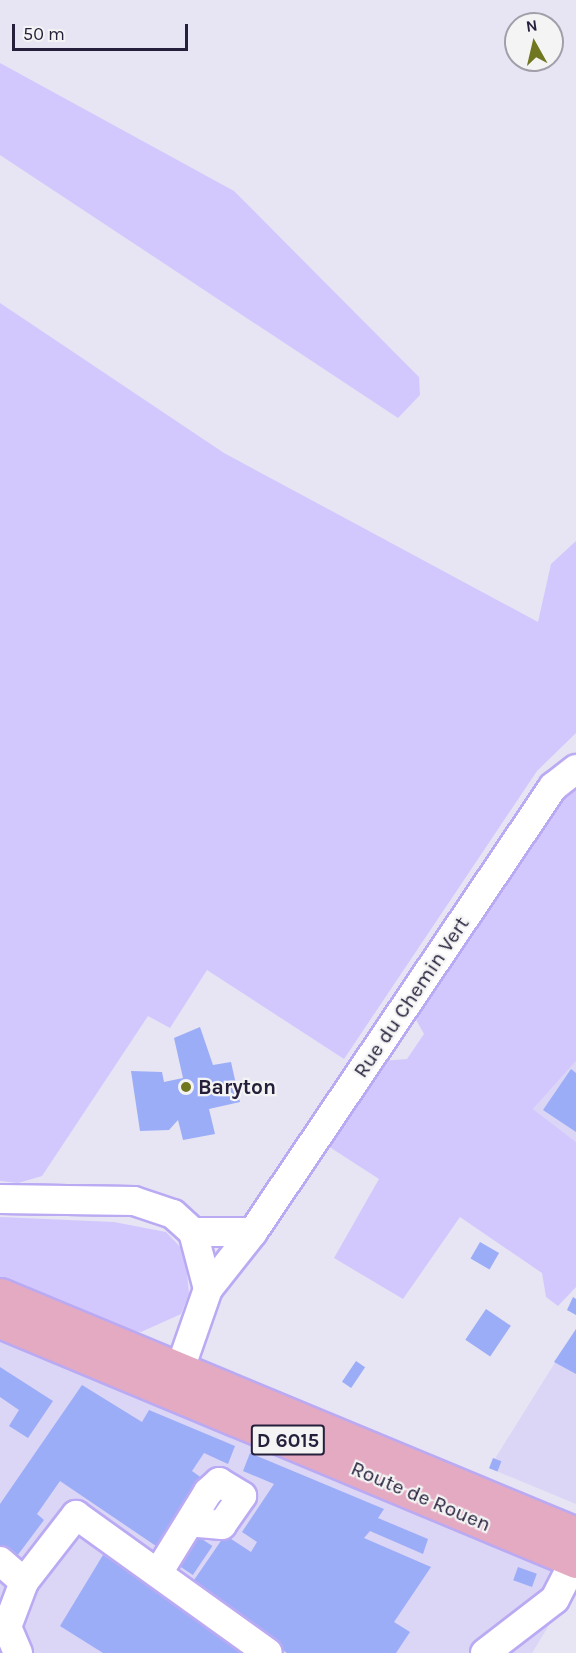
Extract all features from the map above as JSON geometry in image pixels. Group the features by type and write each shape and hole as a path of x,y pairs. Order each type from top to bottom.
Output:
{"main road":[{"name":"Route de Rouen","path":"0,1295 176,1380 399,1473 576,1554"},
{"name":"Route de Rouen","path":"0,1321 176,1380"}],"street":[{"name":"Rue du Chemin Vert","path":"176,1380 208,1289 253,1232 553,787 576,769"},
{"path":"0,1199 134,1201 173,1214 193,1232 208,1289"},
{"path":"193,1232 253,1232"},
{"path":"18,1653 4,1629 24,1582 76,1515 268,1653"},
{"path":"158,1573 190,1522"},
{"path":"485,1653 555,1599 576,1554"},
{"path":"0,1561 24,1582"}],"shaded area":[{"path":"0,63 234,191 419,377 420,395 398,418 0,155"},
{"path":"0,303 224,453 538,622 551,564 576,541 576,733 537,771 344,1059 207,970 170,1028 148,1016 42,1176 18,1183 0,1181"},
{"path":"576,785 576,1061 533,1109 576,1142 576,1287 558,1306 546,1297 542,1273 460,1217 403,1299 334,1258 379,1179 328,1146 382,1061 407,1059 424,1034 414,1016 540,826"},
{"path":"576,1061 576,1142 533,1109"},
{"path":"0,1217 114,1222 166,1232 185,1252 189,1294 181,1314 141,1332 115,1329 0,1278"},
{"path":"576,1329 576,1504 489,1468"},
{"path":"0,1334 576,1570 576,1581 532,1653 0,1653"}],"building":[{"name":"Baryton","path":"200,1027 213,1065 231,1062 240,1102 209,1109 215,1134 183,1140 178,1120 169,1130 140,1131 131,1071 162,1072 164,1082 183,1078 174,1038"},
{"path":"571,1069 576,1073 576,1132 543,1110"},
{"path":"480,1242 499,1253 490,1269 470,1258"},
{"path":"573,1297 576,1299 576,1315 567,1310"},
{"path":"486,1309 511,1326 490,1356 465,1340"},
{"path":"576,1329 576,1374 554,1362"},
{"path":"356,1361 365,1367 351,1388 342,1382"},
{"path":"0,1367 53,1401 28,1438 9,1426 19,1410 0,1397"},
{"path":"82,1385 142,1422 149,1410 235,1446 228,1464 204,1453 192,1471 206,1481 195,1497 190,1494 177,1513 181,1516 156,1546 60,1481 37,1514 44,1520 14,1560 0,1549 0,1504"},
{"path":"250,1453 384,1509 378,1518 428,1539 423,1554 370,1531 364,1538 431,1567 394,1622 410,1632 396,1653 287,1653 192,1583 225,1535 251,1552 257,1542 242,1532 274,1484 243,1471"},
{"path":"493,1458 501,1461 497,1471 489,1468"},
{"path":"190,1531 212,1546 193,1575 170,1560"},
{"path":"103,1555 255,1653 103,1653 60,1626"},
{"path":"518,1567 537,1574 532,1587 513,1580"}],"place":[{"name":"Baryton","path":"186,1087"}]}
